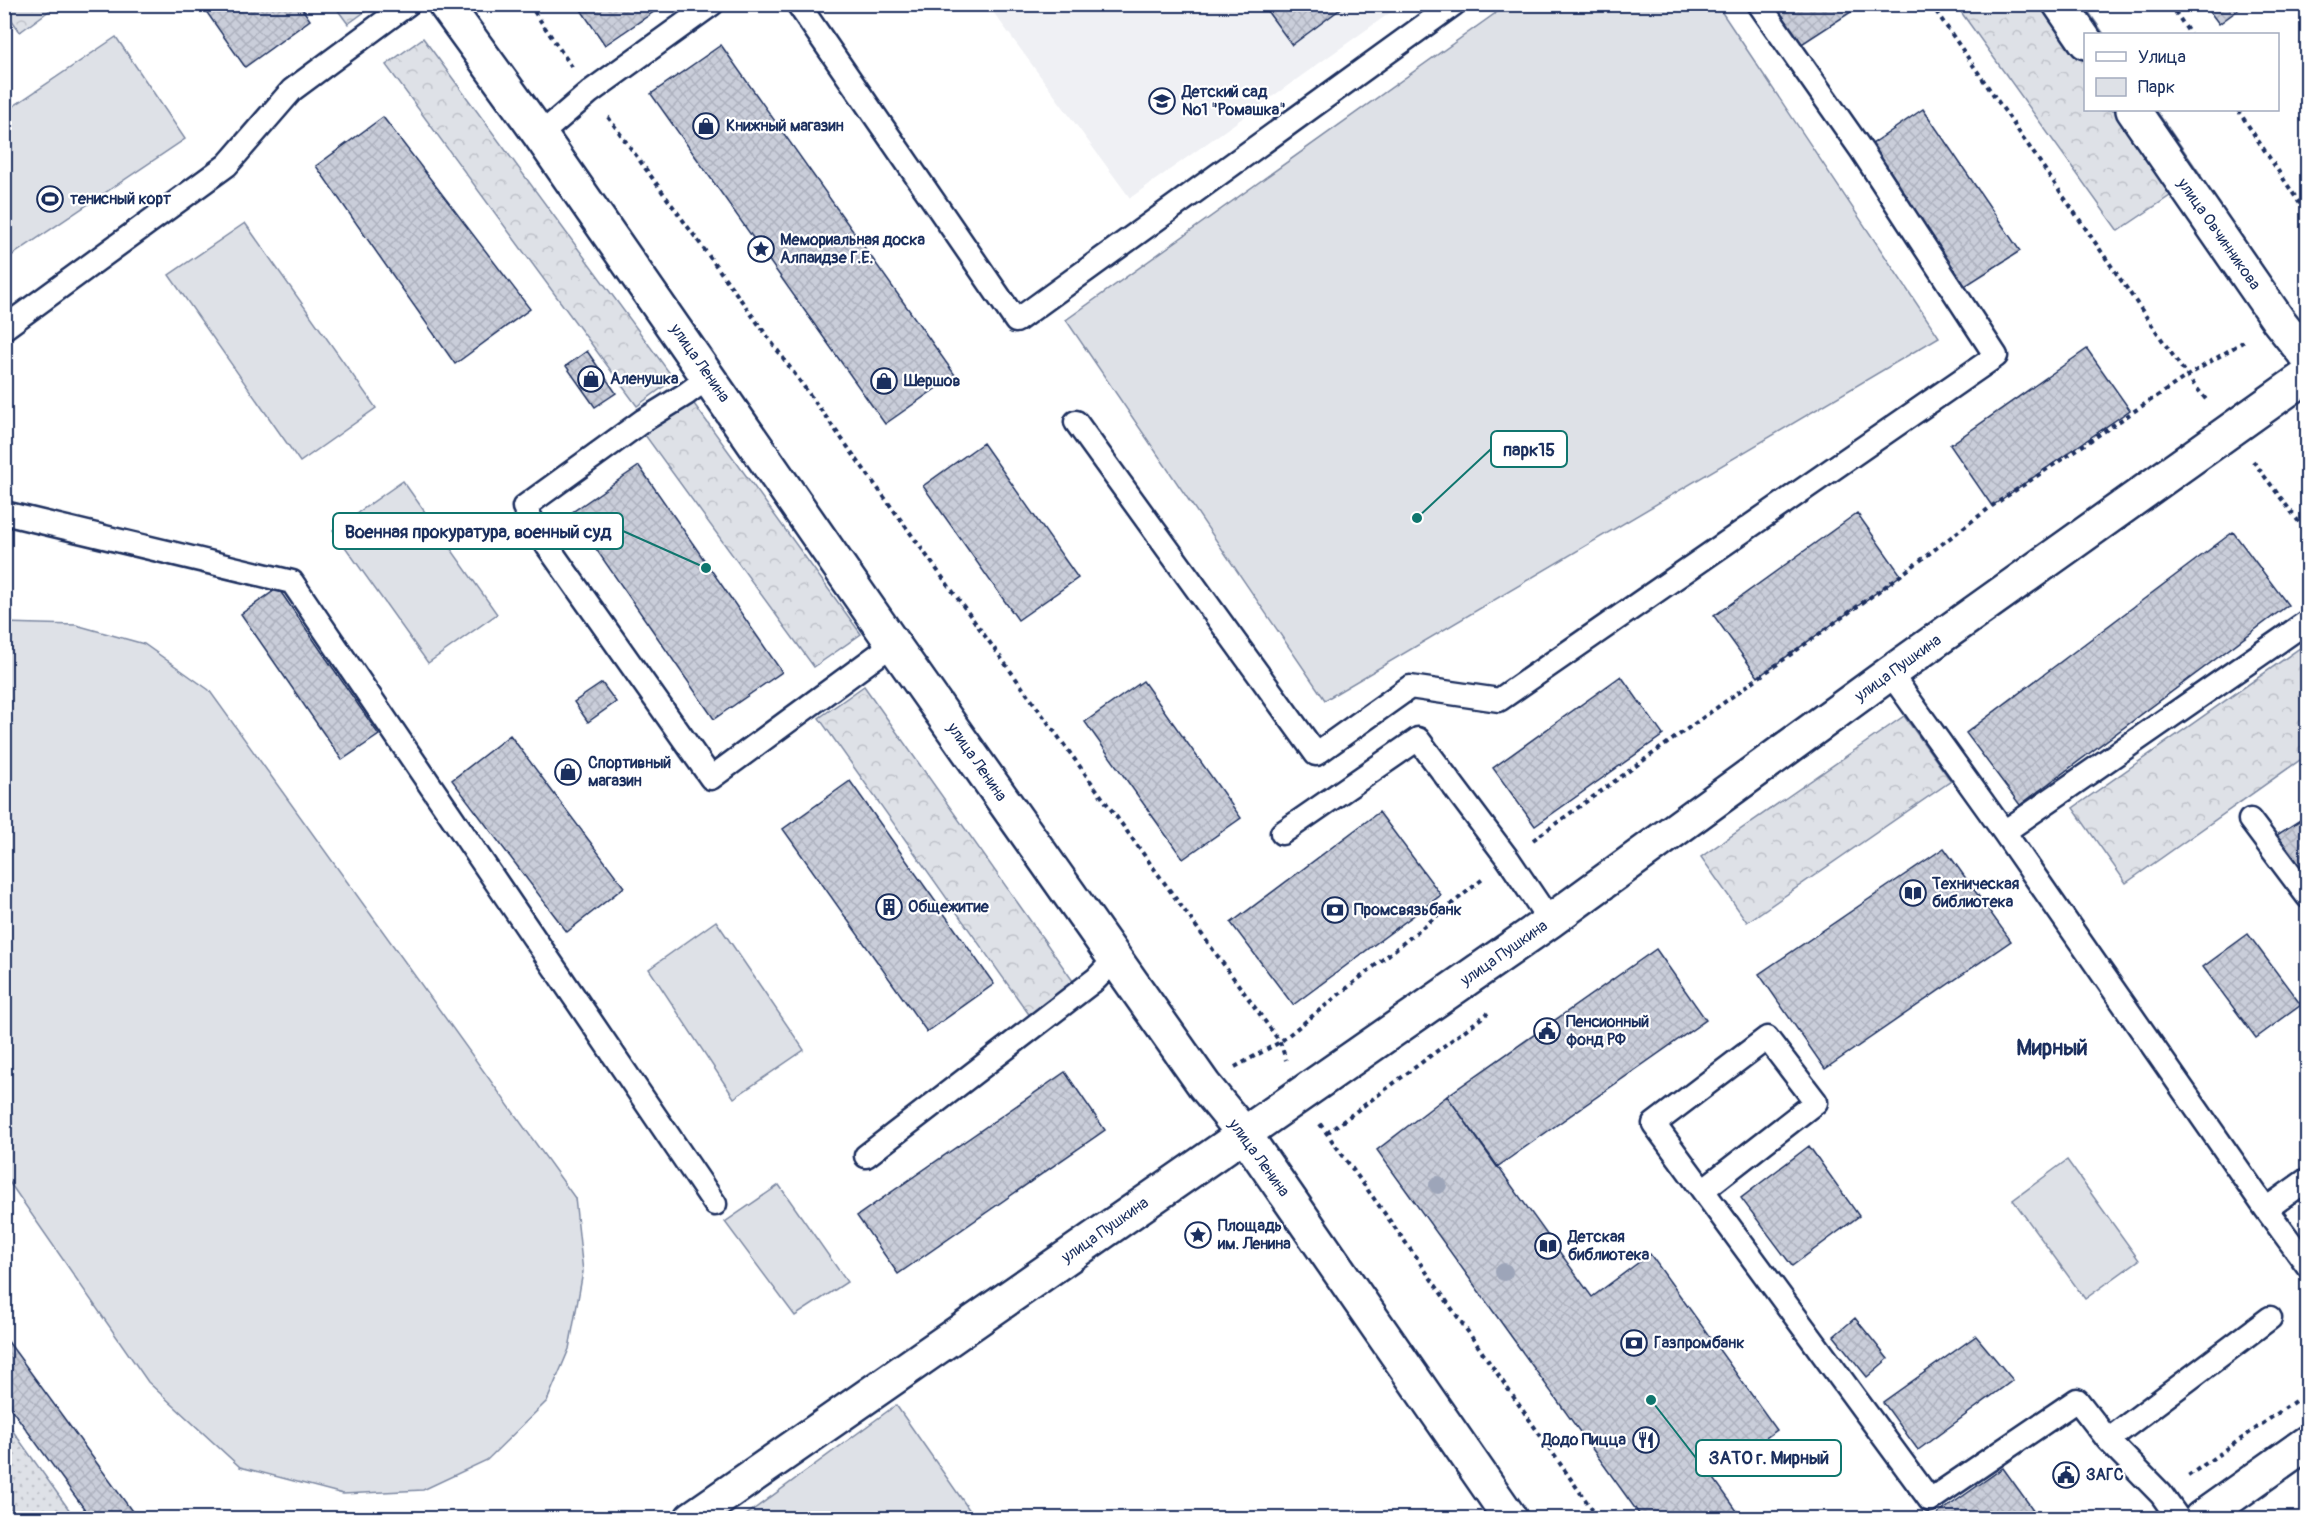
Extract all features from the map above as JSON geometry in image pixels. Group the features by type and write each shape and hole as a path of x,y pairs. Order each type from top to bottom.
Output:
{"street":[{"name":"улица Ленина","path":"445,4 540,135 893,644 1204,1085 1245,1135 1510,1518"},
{"path":"2060,4 2084,40"},
{"name":"улица Овчинникова","path":"2134,111 2278,320 2307,358"},
{"name":"улица Пушкина","path":"692,1518 1550,921 1890,673 2307,375"},
{"path":"2201,1518 2307,1442"}],"lane":[{"path":"4,328 227,165 292,90 408,4"},
{"path":"540,135 590,92 712,4"},
{"path":"798,4 1016,321 1454,4"},
{"path":"1076,422 1316,754 1410,687 1499,700 1996,356 1862,151 1759,4"},
{"path":"709,377 644,420 524,507 548,547 711,778 893,644"},
{"path":"4,513 292,582 715,1204"},
{"path":"2004,832 2307,621"},
{"path":"1890,673 2307,1266"},
{"path":"1282,833 1418,739 1508,858 1550,921"},
{"path":"2250,820 2307,897"},
{"path":"866,1156 1096,979 1116,958"},
{"path":"1703,1190 1816,1102 1767,1038 1654,1124 1930,1500 2077,1400 2108,1440 2161,1494 2178,1518"},
{"path":"2266,1209 2307,1179"},
{"path":"2108,1440 2270,1318"}],"path":[{"path":"529,4 590,92 1280,1042 1299,1096 1406,1243 1598,1518"},
{"path":"1931,4 2187,376 2307,534"},
{"path":"2170,4 2189,33"},
{"path":"2239,111 2307,216"},
{"path":"1204,1085 1280,1042 1508,858 1992,506 2187,376 2278,320"},
{"path":"2161,1494 2307,1392"}],"shaded area":[{"name":"Детский сад №1 \"Ромашка\"","path":"988,5 1401,5 1130,198"}],"green space":[{"path":"5,4 57,5 20,32"},
{"path":"334,5 374,5 348,24"},
{"path":"1507,5 1717,5 1939,337 1325,700 1066,320"},
{"path":"1956,5 2084,5 2103,33 2084,33 2084,111 2157,111 2201,175 2118,231"},
{"name":"тенисный корт","path":"116,37 185,139 5,260 5,112"},
{"path":"423,38 674,379 637,406 386,65"},
{"path":"245,223 376,408 300,462 169,275"},
{"path":"681,386 861,634 814,667 634,420"},
{"path":"403,481 497,614 428,663 333,530"},
{"path":"4,623 76,625 144,644 209,690 575,1198 583,1272 569,1349 547,1401 487,1460 423,1490 343,1494 240,1467 148,1382 5,1176"},
{"path":"2307,643 2307,755 2126,883 2073,808"},
{"path":"864,686 1078,988 1033,1020 819,718"},
{"path":"1904,716 1951,781 1747,922 1701,857"},
{"path":"716,921 804,1050 734,1098 649,969"},
{"path":"2067,1160 2139,1260 2085,1299 2013,1200"},
{"path":"779,1185 847,1282 795,1316 725,1222"},
{"path":"896,1405 975,1518 742,1518"},
{"path":"5,1420 75,1518 5,1518"}],"building":[{"path":"201,4 299,4 310,20 245,67"},
{"path":"577,4 659,4 661,7 605,45"},
{"path":"1262,4 1347,4 1292,45"},
{"path":"1759,4 1850,4 1854,10 1791,51"},
{"path":"2204,4 2246,4 2219,24"},
{"path":"721,45 955,375 885,424 651,94"},
{"path":"1923,109 2020,251 1954,293 1862,151"},
{"path":"383,117 530,309 455,364 316,166"},
{"path":"2087,349 2130,410 1992,506 1950,445"},
{"name":"Аленушка","path":"587,351 616,393 595,407 566,366"},
{"path":"983,443 1078,578 1018,620 923,486"},
{"path":"639,466 782,672 714,719 571,513"},
{"path":"1857,513 1901,575 1758,677 1714,616"},
{"path":"2233,532 2288,605 2020,805 1966,733"},
{"path":"278,588 379,735 342,760 241,614"},
{"path":"1621,676 1663,735 1535,826 1493,768"},
{"path":"1143,681 1241,818 1183,859 1085,722"},
{"path":"602,683 616,702 588,722 574,702"},
{"path":"510,735 624,887 567,932 452,780"},
{"name":"Общежитие","path":"850,781 994,984 927,1032 783,829"},
{"name":"Промсвязьбанк","path":"1379,812 1441,895 1293,1005 1231,923"},
{"path":"2308,815 2308,879 2277,835"},
{"path":"1944,848 2011,941 1825,1069 1759,974"},
{"path":"2248,934 2301,1005 2256,1038 2203,967"},
{"path":"1656,949 1706,1020 1497,1167 1447,1096"},
{"path":"1065,1072 1105,1130 898,1274 857,1216"},
{"path":"1447,1096 1592,1297 1650,1254 1777,1430 1712,1476 1742,1518 1642,1518 1377,1150"},
{"path":"1809,1146 1859,1216 1792,1266 1741,1198"},
{"path":"1855,1318 1888,1359 1867,1377 1834,1336"},
{"path":"4,1336 137,1518 91,1518 4,1399"},
{"path":"1976,1336 2013,1380 1918,1450 1883,1402"},
{"path":"2003,1468 2039,1518 1932,1518"}],"place":[{"name":"Детский сад №1 \"Ромашка\"","path":"1162,101"},
{"name":"Книжный магазин","path":"706,126"},
{"name":"тенисный корт","path":"50,199"},
{"name":"Мемориальная доска Алпаидзе Г.Е.","path":"761,249"},
{"name":"Аленушка","path":"591,379"},
{"name":"Шершов","path":"884,381"},
{"name":"парк15","path":"1417,518"},
{"name":"Военная прокуратура, военный суд","path":"706,568"},
{"name":"Спортивный магазин","path":"568,772"},
{"name":"Техническая библиотека","path":"1913,893"},
{"name":"Общежитие","path":"889,907"},
{"name":"Промсвязьбанк","path":"1335,910"},
{"name":"Пенсионный фонд РФ","path":"1547,1031"},
{"name":"Площадь им. Ленина","path":"1198,1235"},
{"name":"Детская библиотека","path":"1548,1246"},
{"name":"Газпромбанк","path":"1634,1343"},
{"name":"ЗАТО г. Мирный","path":"1651,1400"},
{"name":"Додо Пицца","path":"1646,1440"},
{"name":"ЗАГС","path":"2066,1475"}],"district":[{"name":"Мирный","path":"2052,1048"}]}
